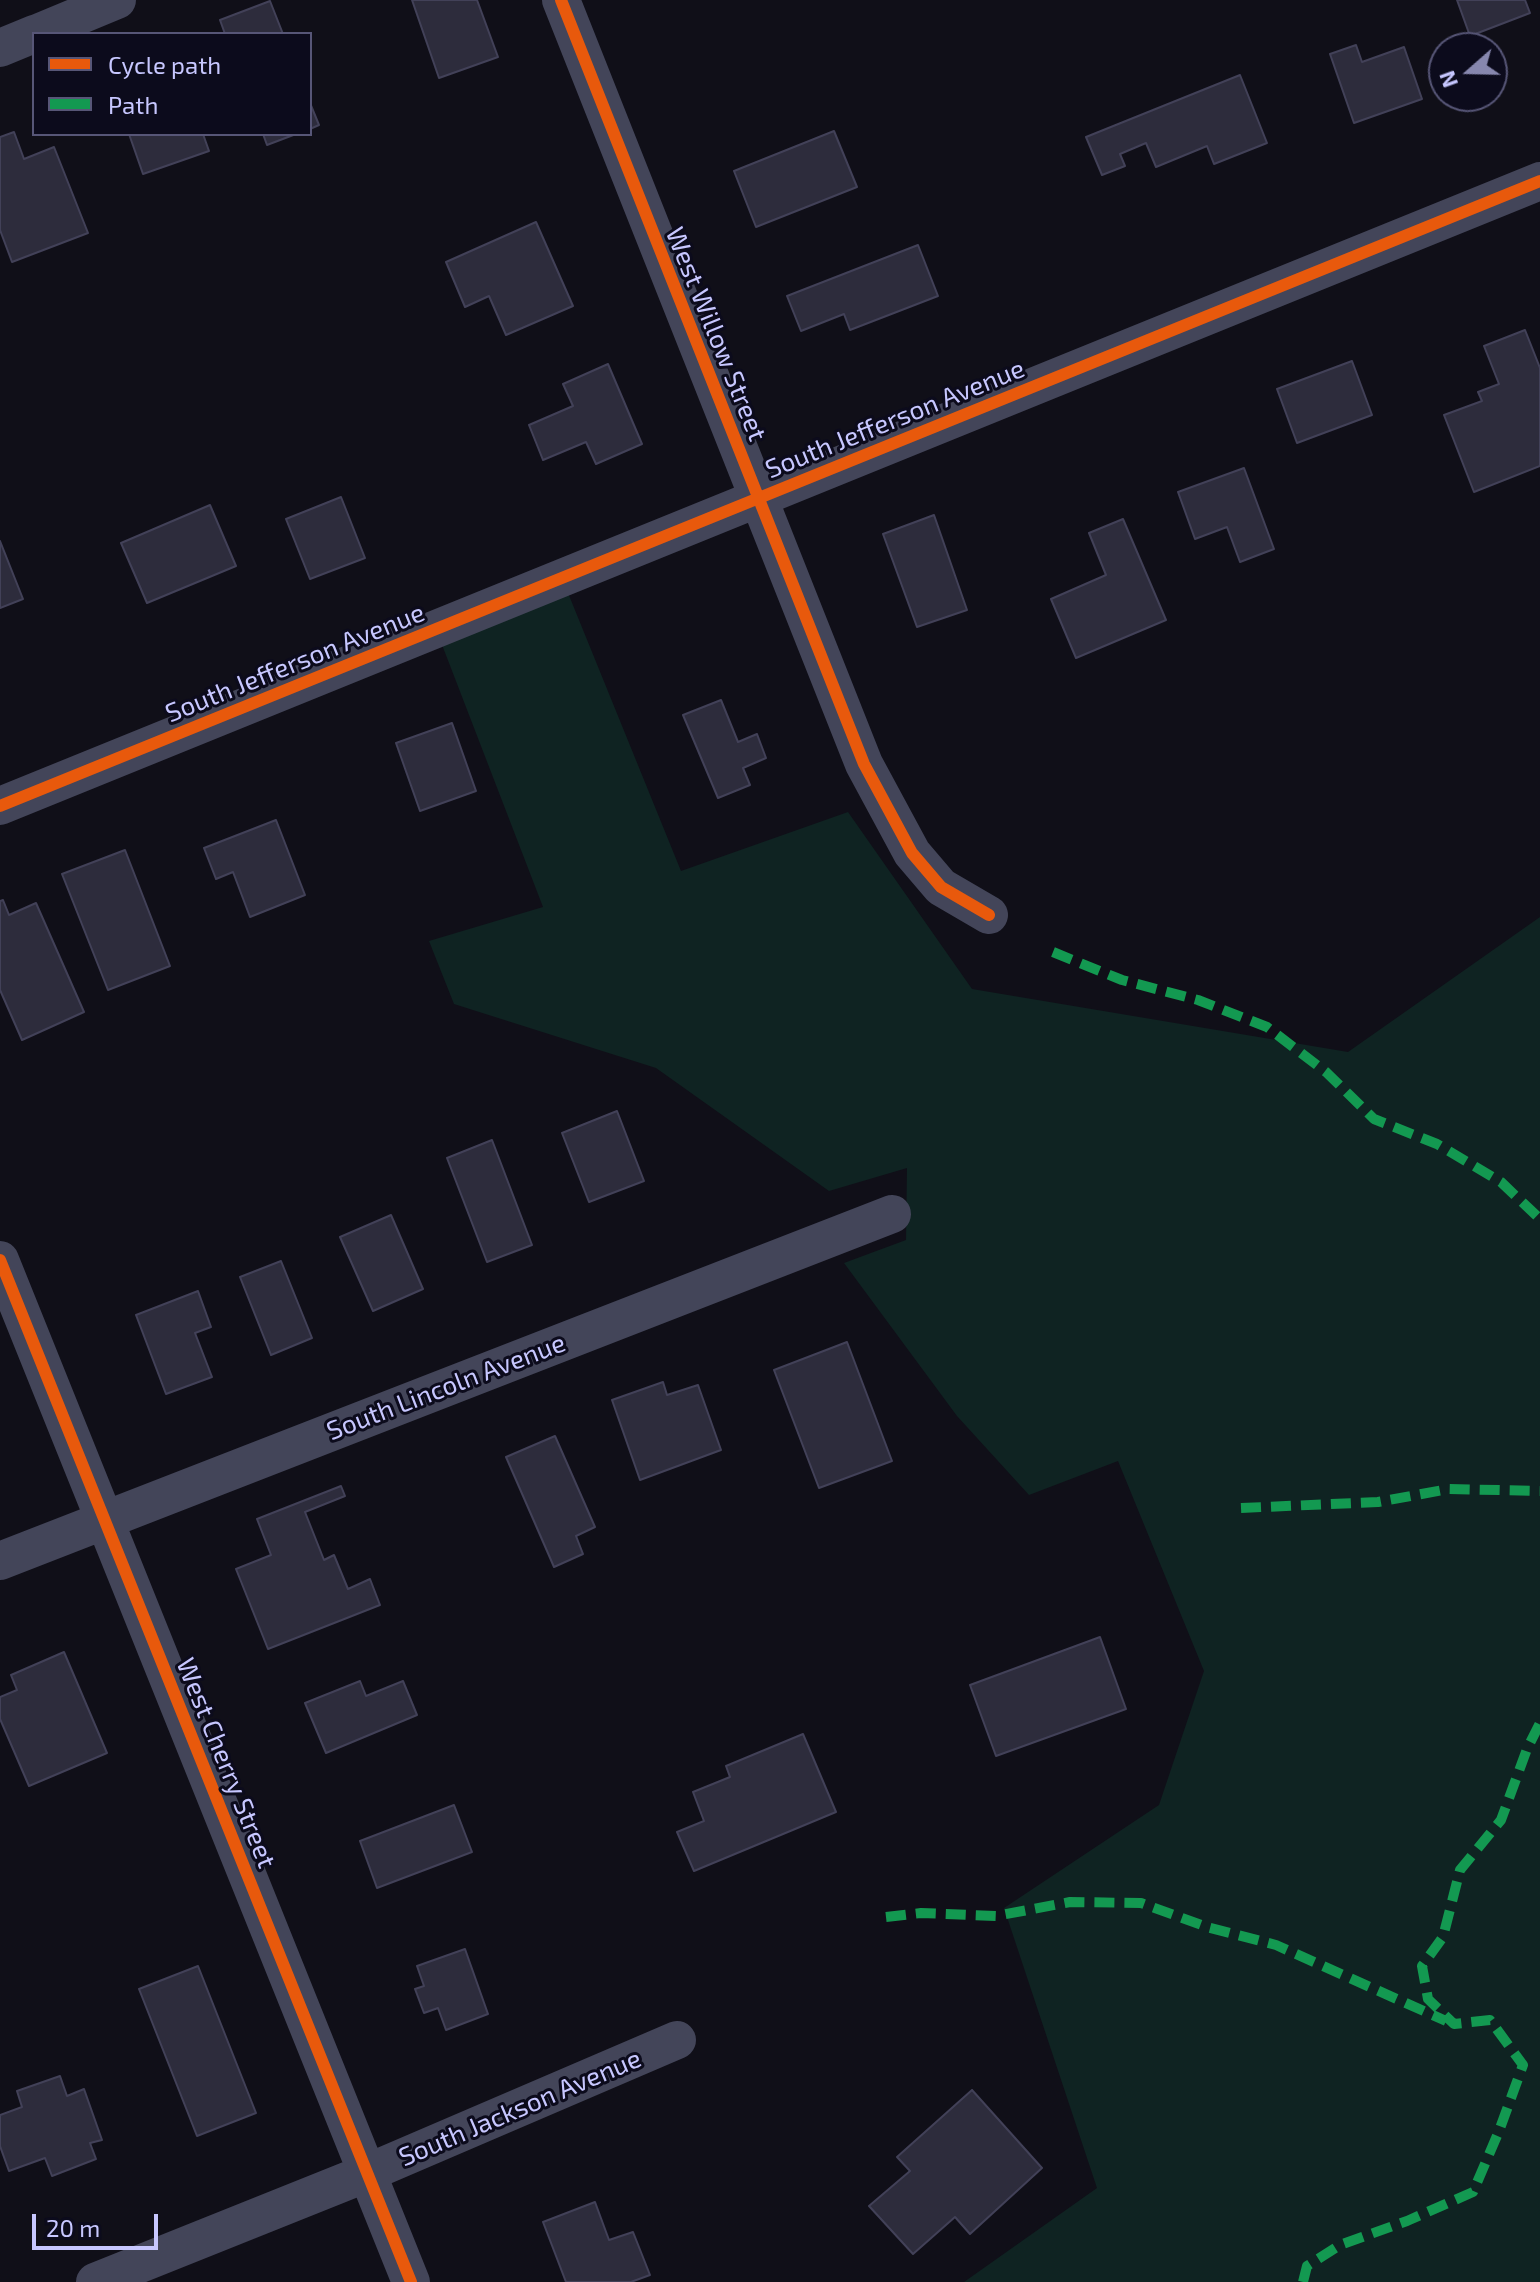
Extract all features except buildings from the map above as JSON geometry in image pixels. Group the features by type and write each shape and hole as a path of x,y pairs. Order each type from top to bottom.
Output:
{"street":[{"path":"39,32 117,0"},
{"name":"West Willow Street","path":"561,0 864,764 912,853 941,887 989,915"},
{"path":"0,48 32,35"},
{"name":"South Jefferson Avenue","path":"0,806 1540,181"},
{"name":"South Lincoln Avenue","path":"0,1561 892,1214"},
{"name":"West Cherry Street","path":"0,1260 411,2282"},
{"name":"South Jackson Avenue","path":"95,2282 367,2173 677,2040"}],"green space":[{"path":"566,588 681,871 848,812 972,989 1348,1052 1540,917 1540,2282 964,2282 1097,2188 1004,1908 1159,1805 1204,1671 1118,1461 1029,1495 957,1416 844,1263 906,1240 907,1168 829,1191 656,1068 454,1004 429,941 543,907 439,637"}],"marked path":[{"path":"1053,952 1122,980 1198,1000 1267,1027 1326,1072 1374,1119 1437,1144 1501,1182 1540,1219"},
{"path":"1241,1508 1378,1502 1449,1489 1540,1491"},
{"path":"1303,2282 1307,2266 1340,2245 1407,2221 1473,2192 1499,2131 1523,2065 1490,2020 1454,2024 1428,1999 1422,1966 1443,1937 1460,1870 1501,1820 1540,1723"},
{"path":"886,1917 921,1913 996,1916 1070,1902 1141,1903 1207,1927 1276,1945 1446,2021"}],"cycle path":[{"path":"561,0 864,764 912,853 941,887 989,915"},
{"path":"0,806 1540,181"},
{"path":"0,1260 411,2282"}]}
